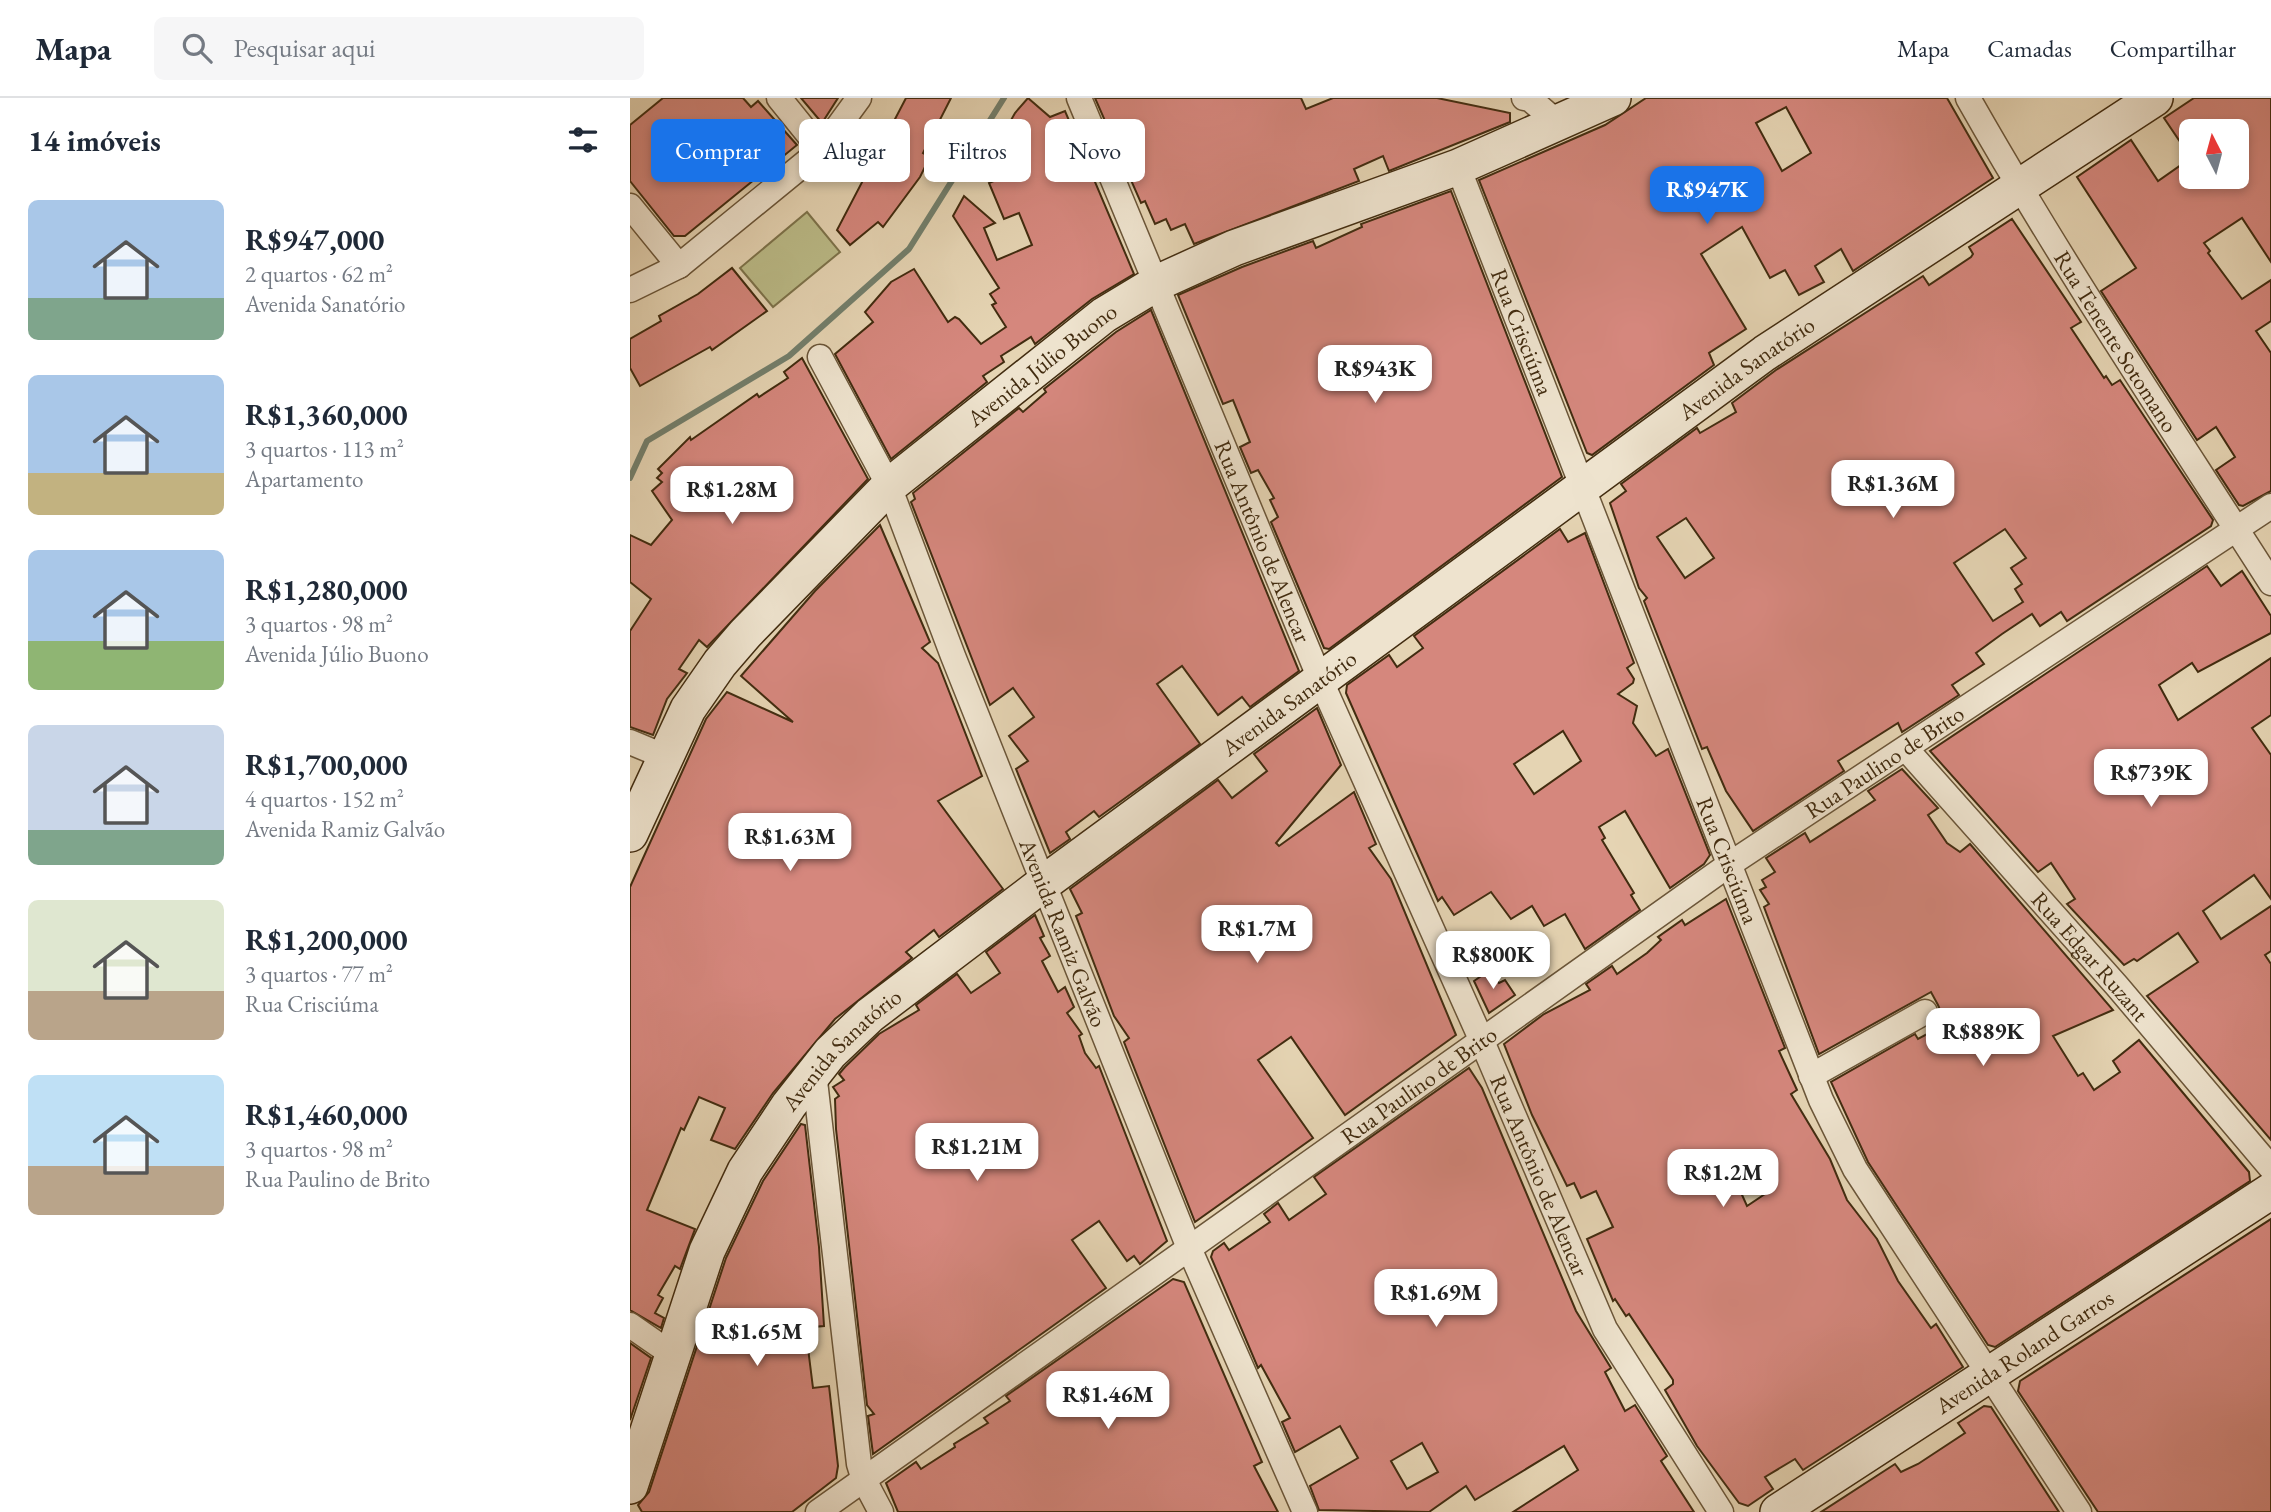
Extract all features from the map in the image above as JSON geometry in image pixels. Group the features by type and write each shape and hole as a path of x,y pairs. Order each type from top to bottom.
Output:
{"street":[{"path":"779,98 799,123"},
{"path":"844,119 859,98"},
{"name":"Rua Antônio de Alencar","path":"1079,98 1320,678 1481,1039 1605,1329 1721,1512"},
{"path":"1524,98 1530,99 1559,124"},
{"name":"Avenida Júlio Buono","path":"630,834 688,709 720,663 889,486 1104,315 1157,283 1269,234 1458,167 1613,98"},
{"name":"Rua Tenente Sotomano","path":"1968,98 2018,187 2137,378 2271,583"},
{"name":"Avenida Sanatório","path":"630,1486 707,1251 723,1213 745,1171 814,1072 870,1015 1320,678 1765,353 2155,98"},
{"name":"Rua Crisciúma","path":"1458,167 1811,1076 1855,1169 1987,1376 2080,1512"},
{"path":"630,290 679,266 799,168"},
{"path":"630,206 679,266"},
{"name":"Avenida Ramiz Galvão","path":"820,357 889,486 1189,1248 1305,1512"},
{"name":"Rua Paulino de Brito","path":"818,1512 1730,864 1907,750 2271,506"},
{"path":"630,742 666,757"},
{"name":"Rua Edgar Ruzant","path":"1907,750 2117,986 2271,1168"},
{"path":"1811,1076 1925,1013"},
{"path":"814,1072 843,1338 864,1480 881,1512"},
{"name":"Avenida Roland Garros","path":"1778,1512 2271,1191"},
{"path":"630,1325 673,1355"}],"green space":[{"path":"807,212 840,252 773,307 740,268"}],"building":[{"path":"663,98 743,98 751,107 758,101 774,119 651,119 651,182 751,182 685,236 674,236 630,181 630,125"},
{"path":"801,98 838,98 825,119 819,119"},
{"path":"906,98 951,98 940,119 924,119 924,169 920,177 883,227 878,222 850,245 837,230 862,182 910,182 910,119 895,119"},
{"path":"1028,98 1050,117 1065,111 1068,119 1045,119 1045,182 1095,182 1134,274 1092,299 1035,344 1031,337 1001,356 1004,362 983,376 987,382 891,459 835,354 873,322 865,312 891,282 914,269 948,322 955,317 959,319 981,344 1006,327 992,305 996,303 990,294 999,288 953,216 964,196 995,223 984,228 997,260 1032,245 1019,213 1004,219 989,183 1031,182 1031,119 1012,119"},
{"path":"1095,98 1301,98 1306,109 1333,98 1437,98 1510,113 1510,122 1389,171 1383,156 1354,169 1359,181 1194,244 1185,224 1171,230 1166,219 1155,224 1145,201 1141,203 1132,182 1145,182 1145,119 1104,119"},
{"path":"1646,98 1947,98 1993,178 1853,271 1841,249 1815,266 1824,282 1799,295 1785,270 1770,278 1742,227 1701,254 1746,329 1709,353 1714,365 1592,455 1587,453 1479,180 1605,125","holes":["1786,107 1811,153 1782,171 1756,123"]},
{"path":"2194,98 2271,98 2271,262 2242,218 2204,243 2210,251 2208,253 2242,299 2271,280 2271,321 2256,331 2271,353 2271,491 2243,506 2239,505 2216,470 2235,457 2216,427 2197,440 2101,291 2136,268 2077,177 2131,140 2158,181 2179,166 2179,189 2249,189 2249,119 2179,119 2179,140 2164,118"},
{"path":"785,131 797,145 785,155"},
{"path":"1451,191 1562,477 1329,649 1324,648 1271,522 1278,517 1270,500 1274,498 1258,470 1251,473 1240,447 1250,442 1233,400 1223,404 1178,295 1242,267 1313,241 1316,248 1362,227 1361,224"},
{"path":"2012,219 2081,322 2071,328 2104,378 2106,376 2112,385 2120,380 2213,520 2211,526 2067,621 2061,612 2040,626 2032,614 1976,653 1984,664 1952,685 1959,695 1902,732 1898,723 1838,761 1844,771 1753,831 1726,791 1707,747 1702,749 1644,601 1647,598 1639,588 1610,503 1626,491 1621,484 1697,428 1700,433 1736,412 1732,403 1776,370 1923,276 1929,285 1971,257 1973,254 1969,247","holes":["1686,518 1714,558 1685,578 1657,537","2005,529 2026,558 2011,568 2022,584 2015,589 2023,602 1993,621 1954,563"]},
{"path":"732,268 767,311 712,350 710,347 640,386 630,368 630,339 661,321 659,316 698,294"},
{"path":"1151,310 1299,671 1250,707 1242,697 1218,715 1182,666 1157,684 1200,744 1099,817 1094,811 1066,832 1070,839 1050,853 1016,769 1028,761 1009,736 1034,717 1013,688 990,705 911,502 915,499 913,493 1019,408 1023,412 1046,392 1044,389 1116,332"},
{"path":"802,358 868,479 707,647 699,640 679,669 687,673 667,699 653,735 630,727 630,631 651,599 630,582 630,535 651,545 672,520 652,491 662,482 657,478 662,473 658,469 690,437 691,440 757,394 759,397 788,378 784,372"},
{"path":"880,525 930,642 922,648 938,663 982,776 938,801 1003,889 939,937 934,930 906,952 912,958 835,1019 773,1093 735,1149 711,1140 725,1108 699,1097 684,1130 681,1128 647,1210 695,1229 680,1269 675,1266 658,1295 663,1298 655,1313 664,1318 661,1328 630,1310 630,887 706,719 727,692 793,722 741,676 815,591"},
{"path":"1560,529 1568,542 1585,533 1634,663 1627,668 1634,679 1633,683 1618,694 1637,706 1633,723 1656,756 1668,749 1710,855 1704,864 1670,888 1625,811 1599,827 1605,838 1602,840 1634,893 1631,895 1640,910 1585,949 1565,914 1544,926 1532,906 1511,919 1491,892 1454,915 1442,897 1438,901 1346,693 1347,685 1389,655 1397,667 1423,648 1414,636","holes":["1563,731 1581,761 1534,794 1514,764"]},
{"path":"2207,566 2221,586 2242,571 2271,616 2271,633 2198,672 2192,663 2159,685 2178,720 2271,658 2271,715 2252,728 2271,755 2271,899 2254,875 2203,911 2221,939 2271,906 2271,951 2265,955 2271,964 2271,1140 2147,996 2198,962 2178,933 2137,961 2134,959 2124,965 2067,904 2075,899 2051,863 2038,872 1930,751"},
{"path":"1317,708 1341,765 1276,843 1279,846 1354,792 1376,844 1369,848 1391,879 1456,1035 1345,1115 1291,1037 1258,1060 1313,1138 1195,1222 1124,1042 1129,1038 1114,1016 1076,916 1082,913 1070,889 1218,780 1232,798 1267,771 1254,754"},
{"path":"1902,769 1938,808 1928,815 1947,843 1960,852 1970,844 2113,1010 2053,1036 2078,1076 2083,1073 2094,1090 2120,1072 2113,1061 2139,1040 2249,1172 2250,1181 1995,1347 1988,1345 1868,1162 1831,1082 1915,1034 1918,1039 1946,1024 1938,1005 1931,992 1819,1054 1764,907 1769,904 1760,890 1766,887 1762,880 1775,872 1766,858 1805,833 1810,842 1875,800 1868,791"},
{"path":"1726,899 1785,1048 1779,1051 1797,1090 1791,1094 1830,1159 1847,1200 1877,1239 1898,1281 1931,1328 1936,1324 1963,1367 1803,1470 1795,1459 1765,1477 1773,1489 1748,1506 1739,1503 1697,1446 1665,1390 1673,1384 1673,1380 1629,1314 1626,1316 1615,1299 1613,1301 1587,1239 1613,1227 1596,1191 1581,1198 1574,1183 1567,1186 1532,1115 1504,1044 1544,1014 1590,990 1586,984 1612,966 1617,974 1647,953 1661,940 1658,937 1682,920 1685,925","holes":["1758,1154 1774,1188 1747,1206 1729,1166"]},
{"path":"1035,915 1044,936 1040,938 1050,956 1042,961 1058,992 1065,987 1074,1007 1067,1013 1082,1034 1079,1036 1085,1053 1096,1068 1099,1066 1167,1241 1140,1264 1134,1256 1127,1261 1099,1221 1072,1240 1106,1288 873,1454 868,1416 874,1414 867,1405 836,1129 835,1099 839,1096 833,1087 844,1080 839,1074 845,1067 879,1034 919,1010 916,1005 957,974 971,993 1000,973 986,952"},
{"path":"1490,970 1499,983 1505,980 1515,995 1489,1013 1474,981"},
{"path":"1469,1068 1482,1088 1576,1311 1611,1368 1605,1372 1625,1411 1635,1405 1667,1456 1661,1461 1694,1512 1513,1512 1578,1470 1564,1446 1475,1500 1466,1486 1429,1512 1319,1510 1310,1486 1358,1458 1340,1426 1295,1452 1282,1422 1290,1418 1261,1365 1258,1368 1211,1257 1213,1251 1224,1243 1229,1250 1270,1222 1264,1214 1278,1203 1289,1220 1326,1194 1314,1177","holes":["1422,1443 1438,1472 1407,1489 1391,1461"]},
{"path":"801,1124 805,1125 819,1247 824,1326 813,1327 815,1339 807,1340 813,1388 829,1386 838,1466 836,1478 792,1512 642,1512 638,1505 649,1492 726,1258 763,1181"},
{"path":"2271,1219 2271,1512 2098,1512 2018,1391 2020,1381"},
{"path":"1173,1279 1184,1282 1262,1462 1254,1466 1278,1512 898,1512 886,1483 916,1462 921,1469 955,1447 954,1444 988,1423 984,1418 1010,1401 1006,1396"},
{"path":"630,1343 651,1358 630,1420"},
{"path":"1984,1406 1991,1407 2059,1512 1821,1512 1895,1464 1901,1472 1918,1464 1965,1433 1958,1423"}],"waterway":[{"path":"630,478 647,441 789,356 909,249 1004,98"}]}
